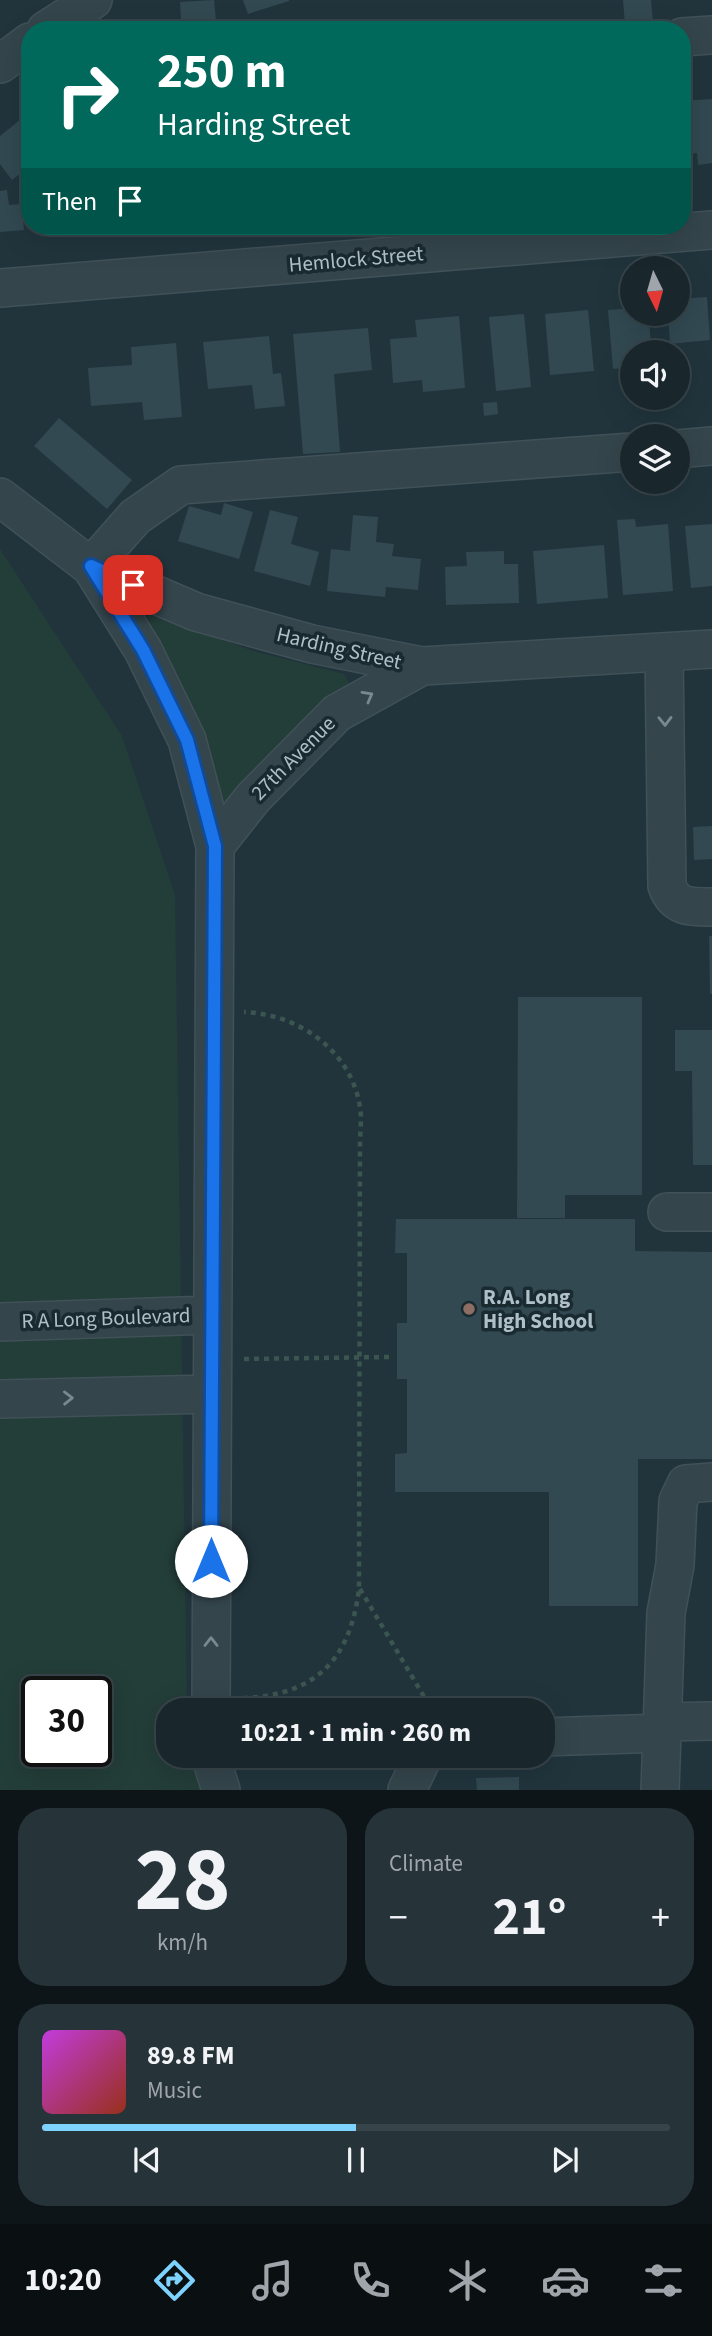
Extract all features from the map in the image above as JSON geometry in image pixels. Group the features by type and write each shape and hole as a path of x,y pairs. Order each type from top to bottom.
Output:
{"street":[{"path":"55,20 93,0"},
{"path":"691,36 712,35"},
{"path":"0,64 21,49"},
{"name":"Hemlock Street","path":"691,232 712,230"},
{"name":"Hemlock Street","path":"0,288 651,235"},
{"path":"690,448 712,446"},
{"path":"211,1698 215,846 187,740 143,650 91,566 135,517 181,485 620,453"},
{"name":"Harding Street","path":"0,497 91,566 196,612 312,644 422,666 712,649"},
{"path":"664,653 667,886 680,904 712,907"},
{"name":"27th Avenue","path":"215,846 253,798 337,713 422,666"},
{"path":"667,1212 712,1212"},
{"name":"R A Long Boulevard","path":"0,1322 211,1315"},
{"path":"0,1399 211,1377"},
{"path":"660,1790 666,1613 675,1566 678,1501 686,1484 712,1482"},
{"path":"555,1736 712,1721"},
{"path":"407,1790 418,1768"}],"path":[{"path":"214,1012 253,1013 291,1021 323,1041 347,1070 360,1106 359,1589 355,1619 344,1647 324,1670 299,1687 262,1698"},
{"path":"211,1377 360,1358 391,1357"},
{"path":"359,1589 425,1698"}],"green space":[{"path":"0,549 122,736 175,895 187,1698 156,1698 156,1768 197,1768 205,1790 0,1790"},
{"path":"153,613 253,651 344,674 351,686 281,744 235,800 224,805 216,796 144,618"}],"building":[{"path":"214,0 216,21 181,21 180,2"},
{"path":"243,0 289,0 289,1 248,14"},
{"path":"623,0 651,0 653,21 625,21"},
{"path":"712,99 712,163 698,165 697,153 691,154 691,100"},
{"path":"21,119 21,173 12,180 0,164 0,136"},
{"path":"7,190 9,205 21,204 21,230 0,232 0,191"},
{"path":"707,297 710,340 670,340 669,326 690,326 690,298"},
{"path":"620,309 620,326 649,326 651,340 620,340 620,368 613,369 608,310"},
{"path":"588,310 594,371 550,375 545,314"},
{"path":"524,314 531,387 496,391 489,317"},
{"path":"459,316 465,388 423,392 422,380 393,383 390,339 417,337 415,320"},
{"path":"368,328 372,370 334,374 340,452 303,454 293,334"},
{"path":"269,336 273,374 281,373 285,406 255,409 252,385 208,389 203,342"},
{"path":"176,343 182,417 144,420 142,402 91,406 88,368 132,365 131,347"},
{"path":"497,402 498,414 484,416 483,403"},
{"path":"59,418 132,480 107,509 34,446"},
{"path":"224,503 253,512 239,559 178,541 189,506 221,515"},
{"path":"270,510 298,517 291,544 319,552 310,586 254,571"},
{"path":"353,515 378,517 376,542 394,544 392,556 421,559 418,590 386,587 385,597 327,591 331,549 350,551"},
{"path":"635,519 636,527 668,524 673,591 623,595 617,520"},
{"path":"712,524 712,586 691,588 685,526"},
{"path":"604,545 608,598 537,604 533,551"},
{"path":"504,551 504,564 518,564 519,603 446,605 445,567 467,566 466,552"},
{"path":"712,826 712,859 694,860 693,827"},
{"path":"709,936 712,936 712,994 710,994"},
{"path":"518,997 642,997 642,1195 565,1195 565,1218 517,1218"},
{"path":"675,1030 712,1030 712,1165 693,1165 692,1071 675,1071"},
{"path":"396,1219 635,1219 635,1251 712,1252 712,1459 638,1459 638,1606 549,1606 549,1492 395,1492 395,1454 407,1453 407,1379 397,1379 397,1323 407,1323 407,1253 395,1253"},
{"path":"519,1777 519,1790 477,1790 476,1778"}],"place":[{"name":"R.A. Long High School","path":"469,1309"}],"route":[{"path":"133,585 91,566 143,650 187,740 215,846 211,1561"}]}
